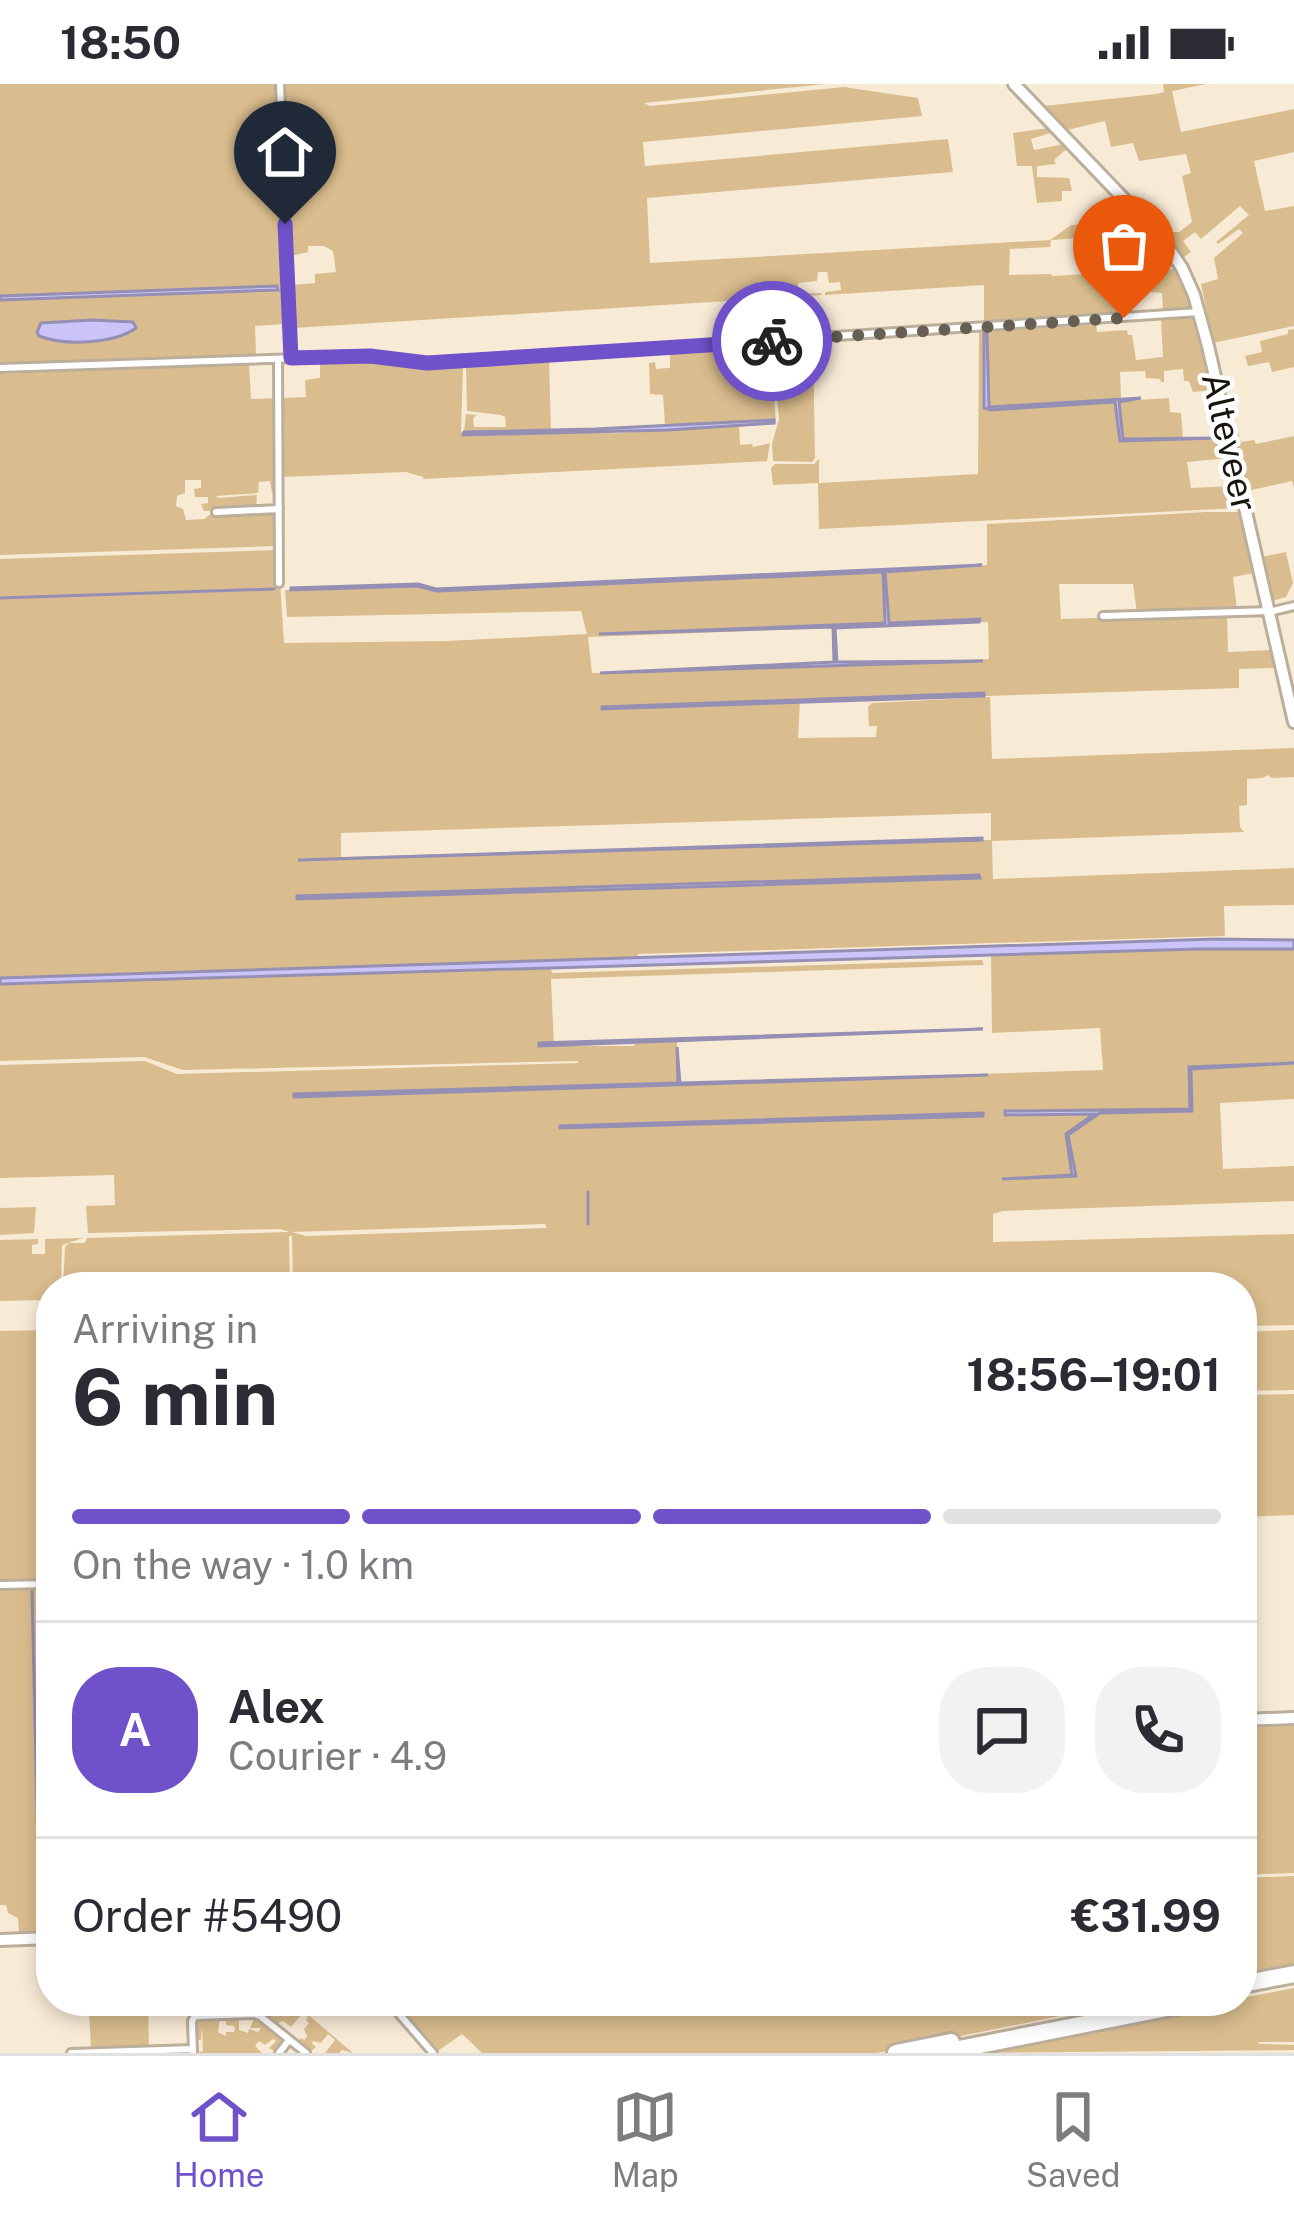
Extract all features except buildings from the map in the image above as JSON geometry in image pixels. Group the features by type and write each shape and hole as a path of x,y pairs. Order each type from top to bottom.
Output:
{"highway":[{"path":"1257,1986 1294,1979"},
{"path":"896,2053 1082,2016"},
{"path":"939,2053 1126,2016"}],"street":[{"path":"280,84 291,358"},
{"name":"Alteveer","path":"1014,84 1156,231 1182,268 1199,312 1294,722"},
{"path":"0,368 370,356 427,363 1199,312"},
{"path":"278,359 279,584"},
{"path":"216,512 279,509"},
{"path":"1103,616 1294,606"},
{"path":"0,1585 36,1584"},
{"path":"1257,1719 1294,1718"},
{"path":"0,1940 36,1939"},
{"path":"71,2053 193,2051 195,2016"},
{"path":"260,2016 306,2053"},
{"path":"401,2016 433,2053"},
{"path":"279,2053 290,2040"}],"shaded area":[{"path":"0,84 275,84 285,324 255,326 256,355 0,364"},
{"path":"284,84 825,84 644,103 650,106 844,87 918,98 922,116 643,142 645,166 948,139 953,172 647,198 650,263 1050,240 1071,225 1105,223 1104,214 1128,210 1150,233 1051,240 1050,247 1010,249 1009,275 1176,269 1192,308 1163,311 1162,293 1151,292 1150,274 1127,275 1128,316 984,325 984,285 825,295 841,290 840,282 829,283 827,272 818,272 817,281 798,283 799,294 822,295 294,328 292,285 315,283 315,274 336,272 333,251 324,246 308,246 308,252 291,256"},
{"path":"1163,84 1206,84 1172,91 1181,132 1294,109 1294,152 1254,161 1265,211 1294,206 1294,326 1213,343 1201,284 1218,279 1214,258 1243,233 1239,229 1216,242 1249,215 1240,206 1201,239 1195,232 1183,241 1191,252 1180,260 1161,235 1179,232 1192,222 1182,176 1191,173 1186,154 1139,161 1133,143 1111,147 1105,121 1067,130 1044,106 1156,94 1164,92"},
{"path":"1049,128 1053,132 1031,139 1034,150 1064,144 1068,148 1054,160 1056,164 1037,166 1037,177 1069,178 1072,191 1062,191 1062,201 1037,203 1032,166 1017,166 1013,133"},
{"path":"1153,236 1175,266 1132,269 1130,248 1121,248 1121,241"},
{"path":"277,286 278,290 0,300 0,296"},
{"path":"1197,318 1213,390 1193,392 1189,381 1184,381 1183,369 1164,371 1164,382 1146,378 1145,371 1120,372 1121,399 990,407 1169,398 1170,412 1181,413 1183,439 1224,438 1228,458 1187,462 1191,488 1234,486 1239,508 819,529 818,483 773,485 771,468 775,464 814,464 819,459 819,483 978,474 979,332 1096,325 1097,332 1127,330 1136,360 1163,357 1161,319"},
{"path":"133,322 136,328 89,342 50,339 37,332 41,323"},
{"path":"1294,329 1294,367 1272,372 1269,362 1248,366 1245,356 1262,352 1260,341"},
{"path":"984,332 989,407 1141,398 1119,402 1123,439 1217,438 1120,441 1115,402 984,408"},
{"path":"813,342 815,458 812,462 773,461 779,419 773,344"},
{"path":"770,345 776,423 739,425 740,445 770,443 767,461 423,479 406,472 282,477 281,398 306,397 305,380 320,378 320,362 463,366 464,432 466,414 477,415 474,427 506,427 501,415 467,411 466,365 549,359 551,431 623,433 665,425 663,395 650,394 649,363 655,362 656,369 670,368 670,351"},
{"path":"249,364 251,399 276,398 278,490 272,493 270,481 259,482 258,493 216,496 257,495 256,509 204,511 201,504 208,503 208,497 195,497 194,489 201,488 201,480 185,480 185,493 177,496 176,506 183,509 186,520 204,519 212,513 278,511 278,546 0,555 0,374"},
{"path":"774,420 668,430 463,435 464,432"},
{"path":"1238,432 1241,442 1254,440 1256,444 1294,436 1294,488 1292,481 1247,491 1233,433"},
{"path":"1240,512 1254,573 1233,577 1237,610 1137,613 1133,584 1059,584 1061,619 1227,614 1228,652 1272,650 1276,668 1239,669 1239,688 800,702 798,738 876,737 877,726 869,726 872,703 990,697 992,759 1294,748 1294,777 1247,779 1247,805 1239,806 1244,832 992,841 993,879 1294,868 1294,905 1224,906 1225,936 0,978 0,559 278,550 284,643 447,641 587,634 581,611 287,617 285,590 414,586 448,591 987,565 987,524","holes":["988,622 989,659 966,660 592,673 588,637","991,813 991,840 341,857 341,833"]},
{"path":"1286,552 1293,583 1286,597 1272,601 1262,557"},
{"path":"982,565 885,572 889,623 979,622 835,628 837,662 983,661 600,673 834,662 833,627 599,634 885,623 883,572 437,591 417,586 291,590 418,584 436,589"},
{"path":"984,696 602,709 602,707"},
{"path":"982,838 982,840 298,860"},
{"path":"980,878 297,899 297,896"},
{"path":"1294,940 1294,949 0,984 0,978"},
{"path":"1294,949 1294,1099 1220,1103 1223,1169 1294,1166 1294,1201 1003,1211 993,1214 993,1242 1294,1234 1294,1325 1257,1326 1257,1272 293,1272 289,1236 290,1272 64,1272 65,1247 85,1243 87,1238 290,1232 88,1233 86,1206 115,1205 114,1175 0,1178 0,1065 145,1061 177,1074 578,1061 183,1070 144,1057 0,1061 0,984 982,960 984,965 551,979 554,1046 677,1041 678,1084 1103,1070 1100,1028 992,1033 991,956","holes":["545,1224 547,1228 306,1236 292,1232"]},
{"path":"983,1029 539,1046 539,1043"},
{"path":"677,1047 680,1083 988,1075 294,1097 678,1083"},
{"path":"1294,1063 1191,1069 1192,1111 1100,1113 1068,1135 1076,1176 1002,1179 1072,1175 1066,1134 1094,1114 1005,1115 1005,1111 1190,1109 1189,1067"},
{"path":"983,1116 560,1128 560,1126"},
{"path":"36,1207 34,1233 0,1235 0,1208"},
{"path":"83,1238 62,1245 61,1272 36,1272 36,1300 0,1301 0,1240 38,1239 32,1254 45,1254 45,1239"},
{"path":"36,1330 36,1582 0,1583 0,1331"},
{"path":"1294,1330 1294,1390 1257,1391 1257,1331"},
{"path":"1294,1394 1294,1515 1257,1516 1257,1395"},
{"path":"36,1588 36,1933 19,1934 18,1918 0,1905 0,1590"},
{"path":"1294,1723 1294,1873 1257,1874 1257,1724"},
{"path":"1294,1876 1294,1970 1257,1977 1257,1877"},
{"path":"1294,1988 1294,2042 1258,2042 1294,2045 1294,2050 963,2053 1152,2016 1257,2016 1257,1995"},
{"path":"89,2016 148,2016 149,2049 91,2050"},
{"path":"241,2016 239,2030 258,2032 261,2028 250,2028 254,2019 247,2018 259,2018 284,2042 276,2052 269,2048 273,2039 255,2046 262,2053 197,2053 203,2051 202,2026 198,2040 196,2019 220,2017 218,2032 226,2036 235,2029 226,2025 226,2018"},
{"path":"266,2016 300,2016 291,2027 283,2021 276,2024 278,2028"},
{"path":"403,2016 1060,2016 877,2053 482,2053 462,2034 435,2053"},
{"path":"308,2017 353,2053 325,2053 335,2040 328,2034 321,2043 313,2041 316,2047 309,2053 298,2043 307,2036"}],"waterway":[{"path":"0,598 274,589"},
{"path":"1276,607 1294,603"},
{"path":"588,1192 588,1224"},
{"path":"32,1591 36,1761"}],"way so far":[{"path":"772,341 1124,318"}],"route":[{"path":"285,224 291,358 370,356 427,363 772,341"}]}
